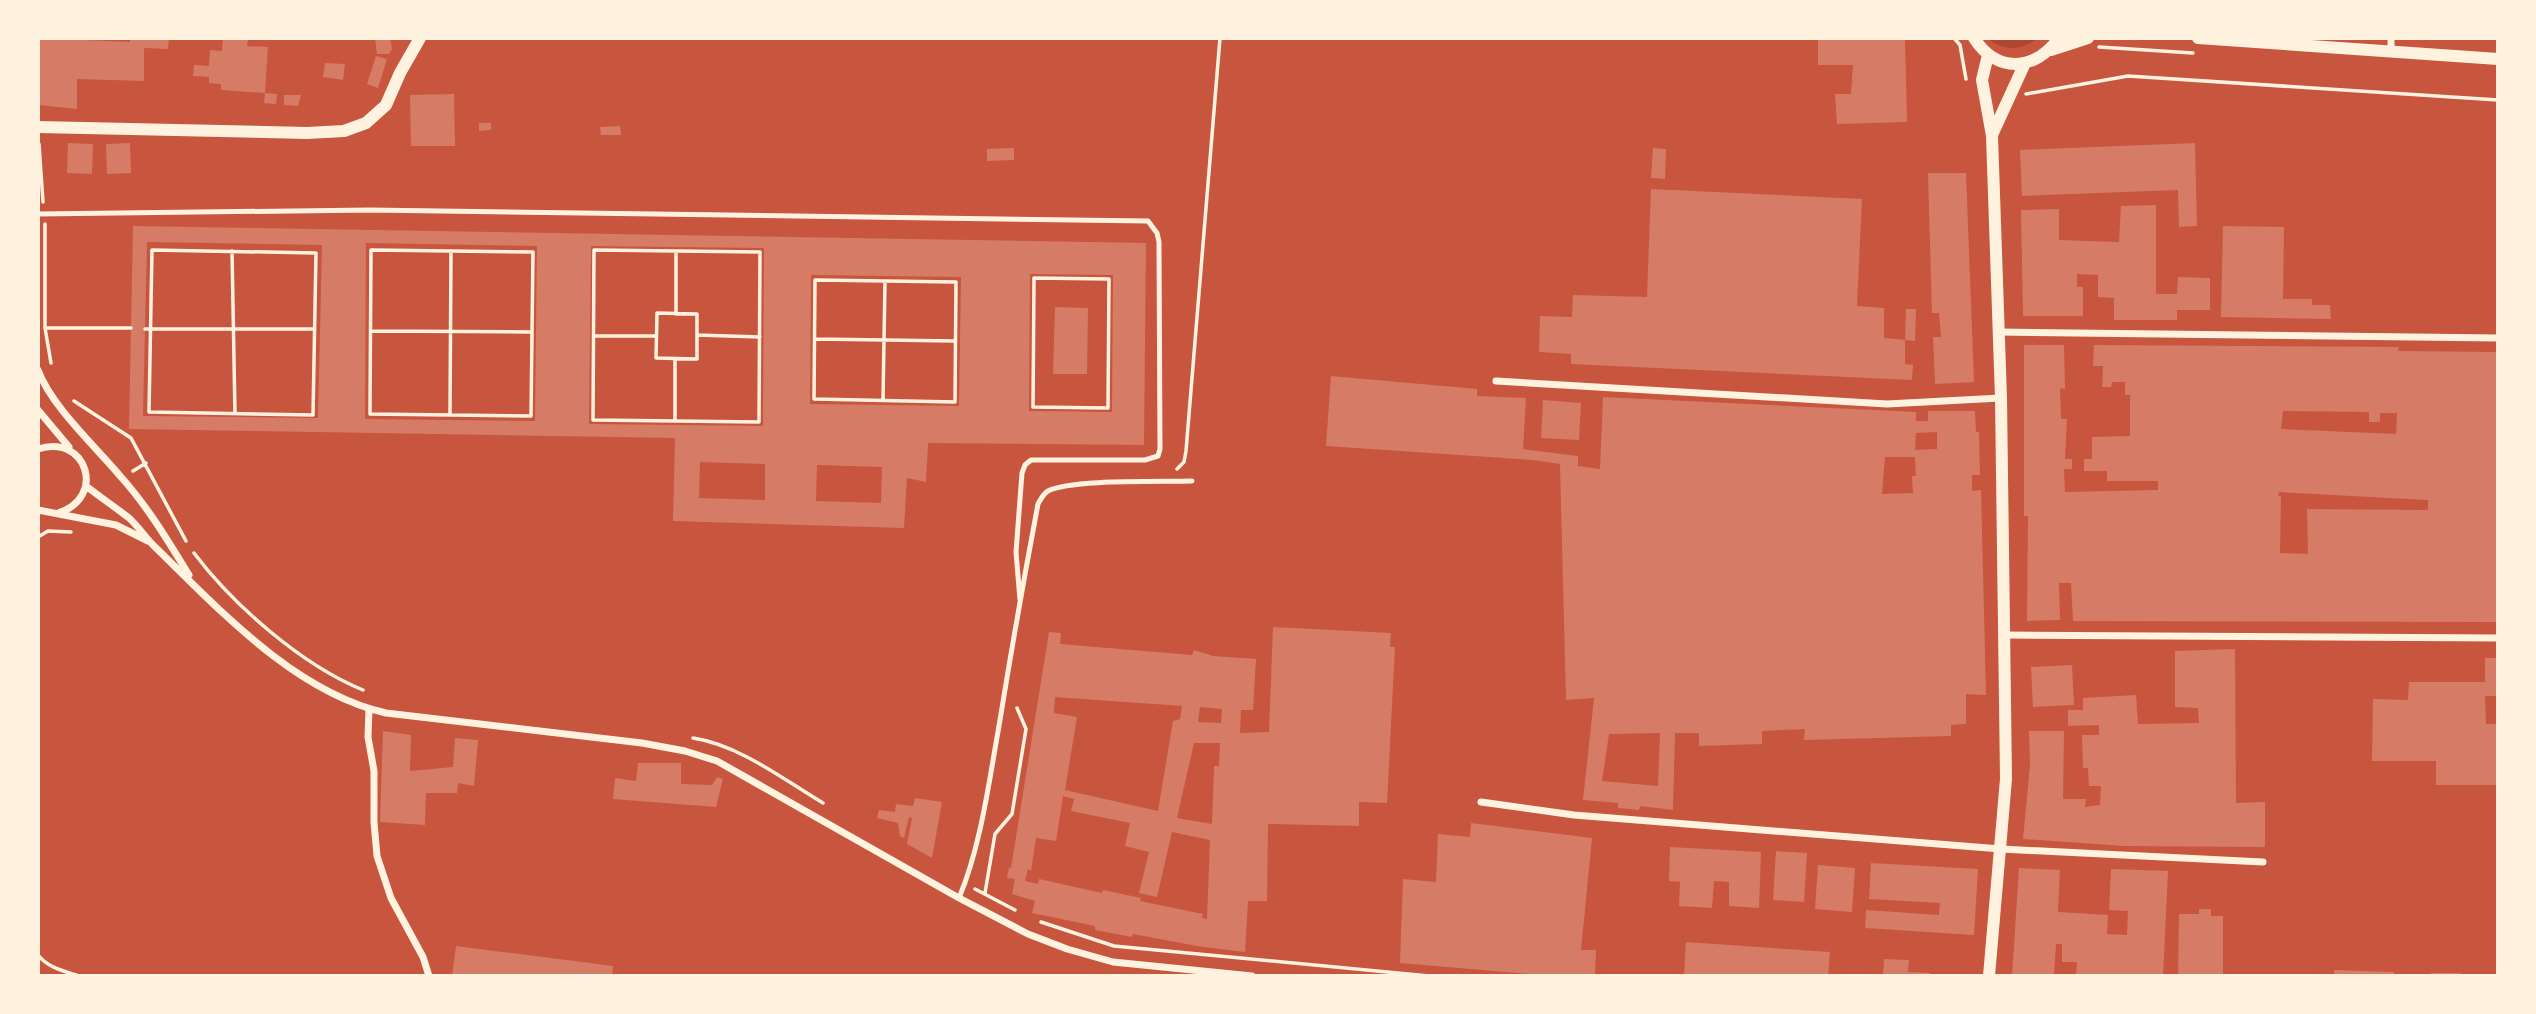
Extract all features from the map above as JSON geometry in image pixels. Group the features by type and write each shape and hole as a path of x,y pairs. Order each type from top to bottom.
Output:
{"street":[{"path":"39,127 307,133 344,131 366,123 386,105 420,38"},
{"path":"1973,38 1988,55 1999,61 2025,63 2039,59 2059,38"},
{"path":"2198,38 2391,45 2497,59"},
{"path":"2050,50 2089,44"},
{"path":"1988,55 1982,80 1992,136 1999,332 2006,779 1989,975"},
{"path":"1992,136 2025,63"},
{"path":"1999,332 2497,338"},
{"path":"38,370 47,391 123,478 156,521 195,585"},
{"path":"1496,381 1887,404 2001,398"},
{"path":"38,410 84,466 86,486 76,504 58,513"},
{"path":"38,449 50,445 71,451"},
{"path":"86,486 130,518 151,543 257,642 326,691 369,709 642,743 685,751 717,761 1028,934 1113,962 1252,975"},
{"path":"38,517 42,511 116,525 151,543"},
{"path":"2005,635 2497,638"},
{"path":"369,709 368,737 374,771 377,856 391,898 424,957 429,975"},
{"path":"1481,802 1574,815 2001,849 2263,862"}],"lane":[{"path":"41,214 370,210 1148,221 1153,226 1159,242 1158,456 1145,460 1031,460 1025,465 1022,473 1016,552 1020,600"},
{"path":"959,898 985,808 1038,504 1047,492 1069,485 1192,481"}],"path":[{"path":"1954,38 1960,46 1964,79 1982,80"},
{"path":"2089,44 2200,54"},
{"path":"2014,86 2028,95 2128,76 2497,100"},
{"path":"39,127 45,328 47,351 54,371"},
{"path":"152,250 232,251 316,253 313,415 149,412 148,329 152,250"},
{"path":"371,250 451,251 533,252 531,416 370,414 371,250"},
{"path":"594,250 760,252 759,422 593,420 594,336 594,250"},
{"path":"232,251 235,414"},
{"path":"450,415 451,251"},
{"path":"676,251 676,314"},
{"path":"1034,278 1109,279 1108,408 1033,407 1034,278"},
{"path":"815,280 956,282 955,402 814,399 815,339 815,280"},
{"path":"883,400 885,281"},
{"path":"657,313 676,314 697,314 697,359 656,358 657,313"},
{"path":"45,328 131,328"},
{"path":"148,329 315,329"},
{"path":"371,331 532,332"},
{"path":"697,335 760,337"},
{"path":"594,336 656,336"},
{"path":"815,339 956,341"},
{"path":"675,359 675,421"},
{"path":"38,563 38,617"},
{"path":"38,955 52,967 79,975"}],"shaded area":[{"path":"1988,39 2037,39 2025,46 2012,48 2000,46"}],"building":[{"path":"38,38 130,42 130,38 169,38 168,49 144,48 144,81 77,79 77,109 38,105"},
{"path":"223,38 248,38 247,46 268,47 265,93 221,90 221,84 209,83 209,77 193,76 194,65 209,66 210,50 222,51"},
{"path":"375,38 390,38 392,49 389,54 377,54"},
{"path":"1818,38 1905,38 1907,122 1837,124 1835,94 1851,94 1853,65 1818,65"},
{"path":"376,56 387,59 378,88 367,84"},
{"path":"325,63 345,64 343,80 323,77"},
{"path":"265,93 277,94 276,104 264,103"},
{"path":"454,94 455,146 411,146 410,95"},
{"path":"284,95 301,95 298,106 284,105"},
{"path":"479,123 491,123 491,130 479,131"},
{"path":"620,126 621,135 601,135 600,127"},
{"path":"68,143 93,144 92,174 67,173"},
{"path":"130,143 131,173 107,174 106,144"},
{"path":"2195,143 2197,226 2179,227 2178,190 2022,196 2020,150"},
{"path":"1014,148 1014,160 987,161 987,149"},
{"path":"1653,148 1666,149 1665,179 1651,178"},
{"path":"1928,173 1966,173 1974,382 1935,384 1933,337 1941,337 1939,313 1932,313"},
{"path":"1651,189 1862,199 1857,306 1884,308 1884,338 1905,340 1905,364 1913,365 1912,380 1571,364 1571,354 1539,352 1540,316 1572,317 1573,295 1647,297"},
{"path":"2156,205 2156,294 2177,294 2178,277 2210,278 2210,310 2177,310 2177,320 2114,320 2114,298 2098,297 2098,275 2077,274 2077,287 2083,287 2083,316 2023,316 2021,210 2059,209 2059,240 2119,242 2121,206"},
{"path":"133,226 1146,243 1144,445 928,443 926,482 907,478 904,528 673,521 675,438 129,429","holes":["147,242 322,245 318,418 143,416","366,243 537,246 535,421 365,419","591,246 764,248 763,426 589,424","1030,274 1113,275 1112,412 1029,411","811,275 961,277 959,406 810,404","700,462 765,464 765,500 699,498","817,465 882,467 881,503 816,501"]},
{"path":"2223,226 2284,227 2283,299 2312,299 2312,305 2330,305 2331,319 2221,317"},
{"path":"1055,307 1088,308 1087,374 1053,374"},
{"path":"1906,309 1916,309 1915,341 1905,340"},
{"path":"2024,345 2064,345 2065,389 2060,388 2061,419 2067,419 2065,459 2072,459 2072,469 2064,469 2065,492 2158,490 2158,481 2107,481 2107,471 2084,471 2084,459 2092,459 2092,437 2130,436 2130,395 2125,395 2125,382 2112,382 2111,387 2102,387 2103,366 2093,366 2094,345 2399,347 2398,351 2497,352 2496,622 2073,621 2071,583 2059,583 2060,620 2027,621 2028,516 2024,516","holes":["2283,411 2369,412 2369,422 2380,422 2380,413 2397,413 2396,434 2281,429","2279,492 2428,500 2428,510 2307,509 2308,554 2280,553"]},
{"path":"1331,376 1477,389 1477,396 1526,398 1523,449 1578,456 1578,466 1600,469 1603,397 1916,412 1916,421 1928,421 1928,411 1975,411 1976,432 1979,432 1980,475 1972,475 1972,491 1981,490 1986,695 1966,694 1966,724 1951,725 1951,736 1804,740 1805,729 1762,731 1762,744 1699,746 1699,733 1675,733 1673,810 1640,806 1639,810 1618,808 1618,803 1583,800 1594,698 1566,700 1560,464 1326,446","holes":["1937,432 1937,449 1915,450 1916,433","1885,457 1915,457 1913,493 1882,494","1660,733 1658,786 1602,781 1609,734"]},
{"path":"1543,400 1581,403 1579,440 1541,438"},
{"path":"1273,627 1391,633 1390,647 1395,647 1387,803 1359,802 1359,826 1268,824 1267,901 1248,901 1245,952 1095,930 1095,926 1032,913 1035,901 1012,894 1015,879 1007,878 1009,867 1011,868 1049,632 1061,633 1060,644 1192,655 1194,650 1213,656 1256,659 1253,710 1241,710 1240,733 1269,732","holes":["1055,697 1182,706 1180,719 1173,721 1158,811 1065,790 1077,717 1054,713","1200,707 1222,709 1221,723 1198,722","1194,743 1220,743 1219,766 1214,766 1212,824 1177,818","1063,796 1074,799 1071,811 1130,823 1125,846 1149,852 1139,893 1157,897 1172,832 1210,840 1207,919 1202,918 1203,914 1103,890 1102,893 1039,879 1038,884 1025,881 1028,869 1031,871 1036,838 1056,841"]},
{"path":"2235,649 2236,803 2265,802 2265,847 2124,846 2023,839 2030,765 2029,731 2064,731 2063,799 2086,799 2085,807 2100,805 2101,786 2089,786 2088,768 2083,768 2082,735 2099,735 2099,725 2068,726 2068,710 2083,710 2083,698 2136,695 2138,724 2199,723 2198,708 2175,707 2175,651"},
{"path":"2485,658 2497,658 2497,696 2485,696 2486,724 2497,724 2497,785 2436,785 2436,761 2372,761 2373,699 2408,700 2409,682 2485,682"},
{"path":"2072,665 2074,705 2033,707 2031,667"},
{"path":"383,731 411,735 410,771 453,767 455,738 478,740 474,786 458,783 457,793 426,793 425,825 380,822"},
{"path":"638,763 681,763 681,784 712,785 717,777 723,779 716,807 613,799 615,778 636,781"},
{"path":"915,798 942,802 932,858 907,844 912,818 909,817 904,838 900,836 898,823 877,818 879,810 895,812 896,804 913,806"},
{"path":"1471,823 1592,838 1581,950 1596,950 1595,976 1554,976 1400,963 1403,879 1436,882 1438,834 1470,837"},
{"path":"1670,847 1761,852 1759,908 1729,906 1729,882 1714,881 1712,908 1679,906 1680,882 1669,881"},
{"path":"1776,851 1807,853 1804,902 1773,900"},
{"path":"1871,863 1978,869 1974,935 1865,928 1866,910 1939,915 1940,903 1869,899"},
{"path":"1818,865 1855,868 1852,912 1815,909"},
{"path":"2019,868 2060,870 2058,912 2108,915 2107,934 2127,935 2128,911 2109,910 2111,869 2168,871 2163,976 2076,976 2077,962 2062,962 2062,944 2056,944 2054,976 2012,976"},
{"path":"2199,909 2211,909 2211,916 2223,916 2223,976 2178,976 2179,914 2199,914"},
{"path":"1686,942 1830,952 1828,976 1684,976"},
{"path":"456,946 613,966 612,976 452,976"},
{"path":"1884,959 1909,960 1908,972 1930,973 1930,976 1883,976"},
{"path":"2334,970 2394,972 2394,976 2334,976"},
{"path":"2431,973 2461,973 2461,976 2431,976"}]}
